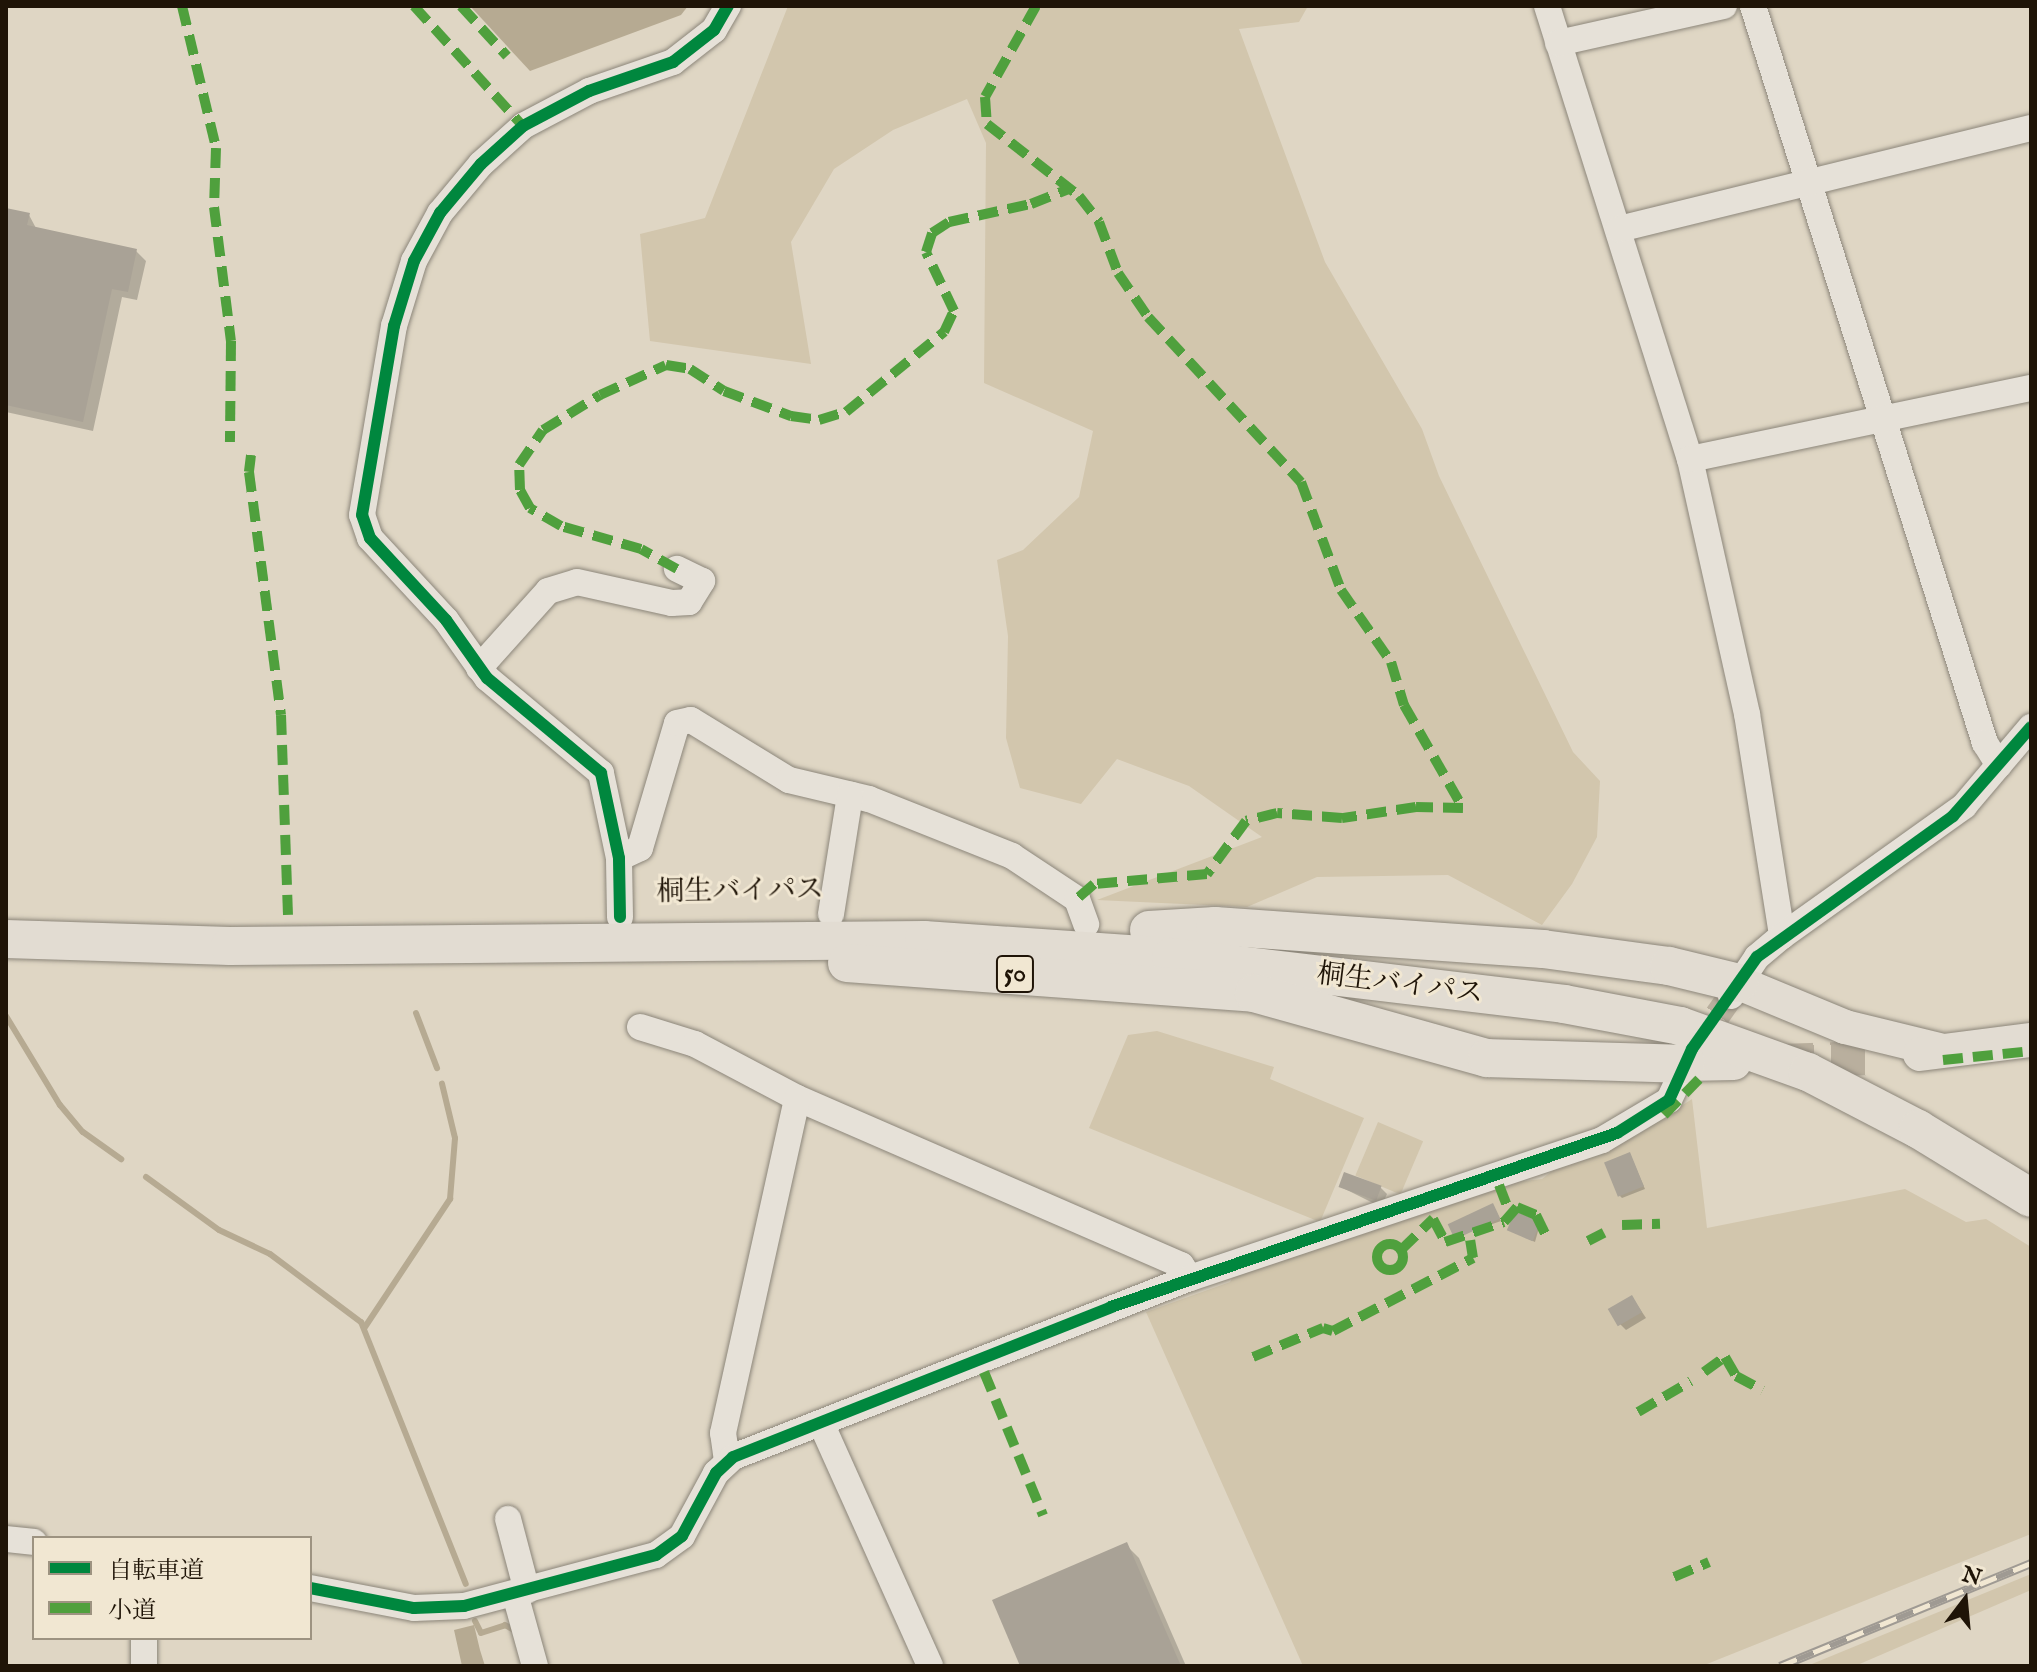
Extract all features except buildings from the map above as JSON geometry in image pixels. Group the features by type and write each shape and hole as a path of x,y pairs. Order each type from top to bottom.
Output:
{"highway":[{"name":"桐生バイパス","path":"6,914 288,920 831,914 1086,924 1149,930 1666,997 1815,1047 1897,1089 2031,1169"},
{"path":"1149,930 1215,926 1543,949 1669,966 1734,991"},
{"name":"桐生バイパス","path":"6,939 338,944 924,940 1157,955 1564,1004 1680,1026 1808,1072 1918,1129 2031,1198"},
{"name":"50","path":"338,944 378,956 483,964 817,962 1212,989 1282,998 1487,1058 1689,1057"}],"main road":[{"path":"1734,991 1845,1027 1939,1050"},
{"path":"1872,1058 2031,1040"},
{"path":"1689,1057 1734,1063"}],"street":[{"path":"620,917 619,858 601,773 496,688 446,620 370,538 362,515 394,326 414,261 440,213 501,144 552,108 673,62 714,30 728,6"},
{"path":"1547,6 1690,459 1747,714 1782,936"},
{"path":"1558,43 1724,6"},
{"path":"1753,6 1985,743 1999,765"},
{"path":"1619,229 2031,128"},
{"path":"1690,459 2031,388"},
{"path":"479,668 548,591 577,582 672,603 689,602 702,581 677,569"},
{"path":"619,858 636,855 640,848 674,730 684,720 789,780 850,795 975,837 1012,856 1077,899 1086,924"},
{"path":"1734,991 1782,936 1953,816 2031,727"},
{"path":"831,914 850,795"},
{"path":"640,1027 695,1044 797,1098 1181,1265 1190,1278"},
{"path":"312,1588 414,1608 464,1606 521,1593 665,1550 690,1525 727,1461 1190,1278 1602,1140 1659,1109 1675,1091 1689,1057"},
{"path":"727,1461 723,1433 797,1098"},
{"path":"821,1423 930,1666"},
{"path":"508,1519 535,1666"},
{"path":"6,1539 32,1542"},
{"path":"144,1640 144,1666"}],"shaded area":[{"path":"470,6 688,6 681,15 530,71"},
{"path":"788,6 1308,6 1299,22 1239,29 1325,262 1422,429 1439,476 1573,752 1600,781 1597,837 1572,884 1542,925 1448,875 1317,877 1247,907 1097,900 1262,837 1189,786 1117,759 1081,804 1020,788 1006,738 1008,636 997,560 1023,550 1079,497 1093,431 984,383 986,143 967,99 893,130 834,169 791,242 811,364 650,341 640,234 705,218"},
{"path":"1157,1031 1274,1067 1270,1079 1364,1118 1320,1222 1089,1128 1128,1035"},
{"path":"1692,1099 1707,1228 1905,1189 1966,1222 1986,1219 2031,1247 2031,1534 1702,1666 1303,1666 1146,1312 1230,1282 1234,1275 1515,1182 1542,1179 1556,1168 1636,1136"},
{"path":"1378,1122 1423,1141 1400,1195 1355,1175"},
{"path":"2031,1574 2031,1590 1855,1666 1807,1666"},
{"path":"474,1625 485,1666 462,1666 454,1630"}],"waterway":[{"path":"416,1013 437,1068"},
{"path":"6,1016 60,1105 83,1132 121,1159"},
{"path":"365,1327 450,1199 455,1138 442,1084"},
{"path":"146,1177 219,1230 270,1254 361,1322 466,1584"},
{"path":"475,1621 481,1633 505,1625 514,1630"}],"tunnel":[{"path":"1695,1047 1729,999"},
{"path":"1780,1061 1872,1058"}],"railway":[{"path":"1780,1666 2031,1563"}],"marked path":[{"path":"182,6 216,148 214,207 231,341 230,442"},
{"path":"414,6 523,126"},
{"path":"461,6 507,56"},
{"path":"1036,6 985,97 987,124 1079,196 1099,222 1118,273 1148,317 1301,482 1341,590 1391,662 1404,705 1463,808 1416,807 1342,818 1277,813 1246,821 1207,874 1094,884 1077,899"},
{"path":"677,569 641,549 561,526 530,508 520,490 519,465 543,430 600,395 666,365 690,369 724,391 791,416 819,420 846,412 944,332 954,311 926,252 932,233 949,222 1031,204 1071,188"},
{"path":"251,455 249,472 281,715 288,920"},
{"path":"1943,1060 2031,1051"},
{"path":"1664,1115 1705,1073"},
{"path":"1499,1185 1509,1211"},
{"path":"1401,1250 1433,1219 1445,1242 1504,1222 1517,1207 1536,1215 1547,1238"},
{"path":"1622,1225 1660,1224"},
{"path":"1588,1241 1604,1233"},
{"path":"1253,1357 1323,1328 1333,1331 1473,1258 1470,1240"},
{"path":"1390,1244 1399,1248 1403,1257 1399,1266 1390,1270 1381,1266 1377,1257 1381,1248 1390,1244"},
{"path":"1704,1372 1725,1357 1736,1376 1762,1390"},
{"path":"984,1372 1043,1515"},
{"path":"1638,1412 1691,1381"},
{"path":"1674,1577 1709,1562"}],"cycle path":[{"path":"620,917 619,858 601,773 487,678 446,620 370,538 362,515 394,326 414,261 440,213 481,164 523,126 589,91 673,62 714,30 728,6"},
{"path":"312,1588 414,1608 464,1606 656,1555 682,1536 716,1473 733,1457 1111,1307 1617,1133 1669,1100 1692,1049 1757,957 1953,816 2031,727"}]}
